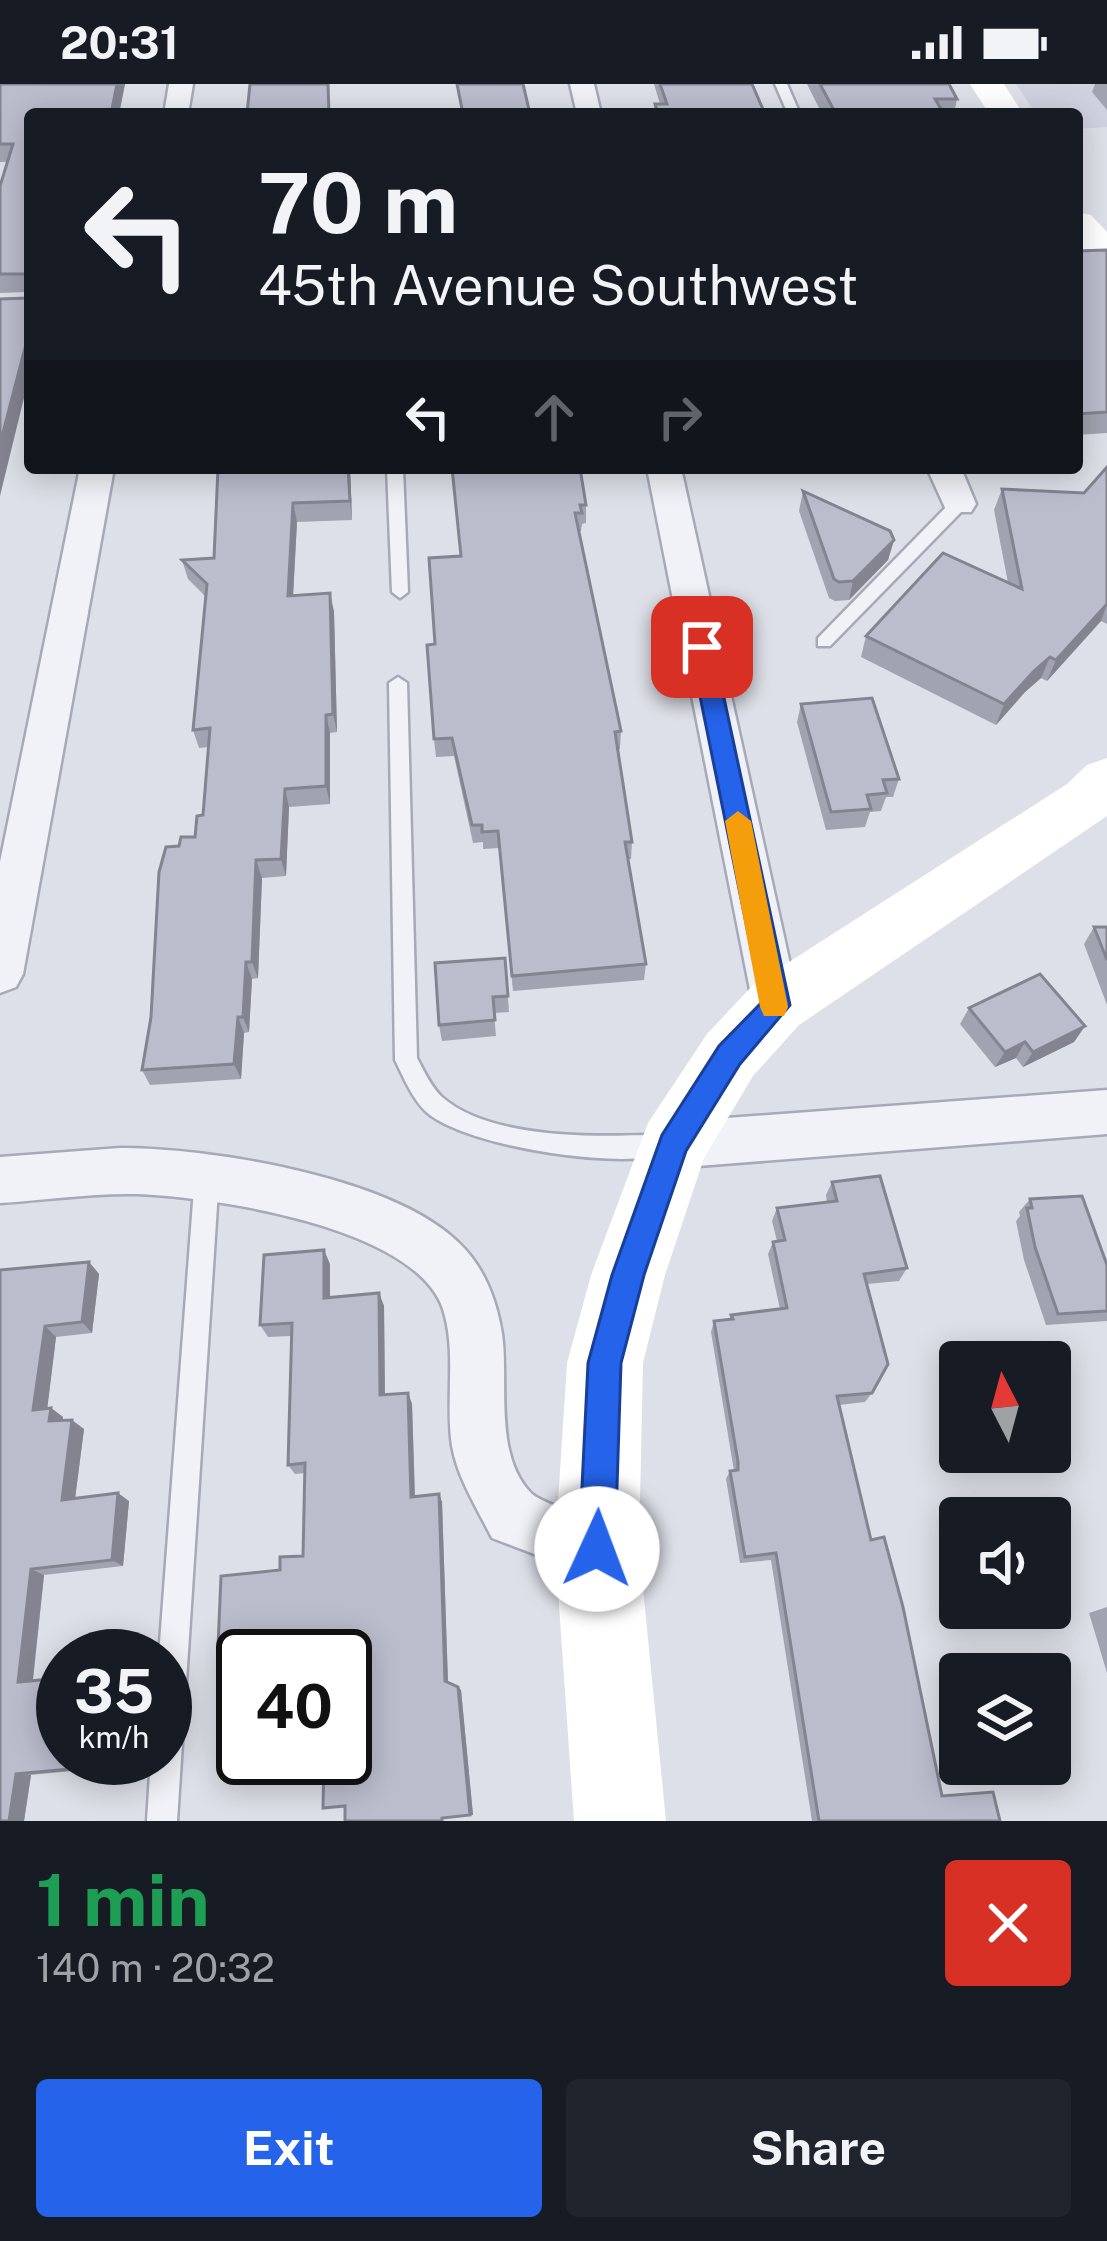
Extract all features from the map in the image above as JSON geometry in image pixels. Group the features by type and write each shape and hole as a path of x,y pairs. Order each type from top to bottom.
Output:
{"street":[{"path":"0,974 96,474"},
{"path":"665,474 776,1005"},
{"path":"946,474 959,504"},
{"path":"620,1821 597,1549 605,1363 628,1275 673,1145 730,1055 776,1005 1087,800 1107,780"},
{"path":"673,1145 1107,1112"},
{"path":"0,1180 133,1171 207,1175 320,1202 385,1226 436,1252 462,1288 477,1341 486,1466 513,1517 597,1549"}],"lane":[{"path":"395,474 400,592"},
{"path":"824,642 959,504"},
{"path":"398,683 406,1060 433,1104 460,1120 566,1147 673,1145"},
{"path":"162,1821 207,1175"}],"shaded area":[{"path":"1016,84 1107,84 1107,127 1083,129 1083,108 1032,108"}],"building":[{"path":"0,84 117,84 112,108 24,108 24,274 0,274 0,186 13,144 0,144"},
{"path":"250,84 328,84 329,108 248,108"},
{"path":"457,84 523,84 529,108 462,108"},
{"path":"660,84 752,84 762,108 656,108 655,104 667,104"},
{"path":"820,84 949,84 957,99 935,99 940,108 833,108"},
{"path":"1107,250 1107,412 1083,414 1083,251"},
{"path":"24,298 24,352 0,444 0,299"},
{"path":"1107,467 1107,604 1056,660 1050,657 1004,704 866,636 943,553 1022,589 1002,489 1084,493"},
{"path":"218,474 348,474 350,501 293,503 288,596 330,593 333,714 326,715 326,786 285,789 281,859 256,860 252,962 246,962 234,1064 142,1070 151,1017 159,872 166,847 179,846 181,837 195,837 197,816 203,815 210,728 193,730 207,584 182,560 214,558"},
{"path":"453,474 581,474 586,505 580,505 582,513 575,513 621,731 615,732 632,842 625,842 646,964 512,976 498,831 482,832 482,825 472,825 452,738 434,739 427,645 435,644 429,558 461,556"},
{"path":"803,491 890,531 894,540 853,581 839,582"},
{"path":"872,698 899,779 883,780 887,793 867,795 871,809 831,812 801,704"},
{"path":"1094,927 1107,927 1107,960"},
{"path":"505,958 508,996 493,997 495,1020 439,1025 435,963"},
{"path":"1040,974 1085,1026 1033,1052 1025,1042 1005,1052 969,1008"},
{"path":"880,1176 907,1268 864,1274 888,1364 872,1393 837,1396 871,1540 884,1537 942,1796 993,1792 1000,1821 819,1821 776,1553 745,1557 730,1471 738,1470 738,1462 714,1321 787,1308 773,1242 785,1240 777,1208 837,1201 832,1182"},
{"path":"1082,1196 1107,1265 1107,1311 1058,1314 1027,1208 1032,1208 1030,1199"},
{"path":"324,1250 324,1298 379,1293 380,1395 408,1393 411,1497 439,1494 445,1681 458,1687 470,1815 442,1821 345,1821 345,1806 323,1808 323,1785 372,1785 372,1629 219,1629 221,1576 280,1570 280,1557 303,1556 305,1463 288,1465 292,1323 260,1325 264,1255"},
{"path":"89,1262 82,1322 45,1326 33,1410 51,1408 49,1421 72,1420 62,1500 118,1493 112,1560 31,1569 18,1682 36,1680 36,1772 16,1774 9,1821 0,1821 0,1270"}],"slow traffic":[{"path":"738,821 774,1007"}],"route":[{"path":"597,1549 605,1363 628,1275 673,1145 730,1055 776,1005 702,647"}]}
